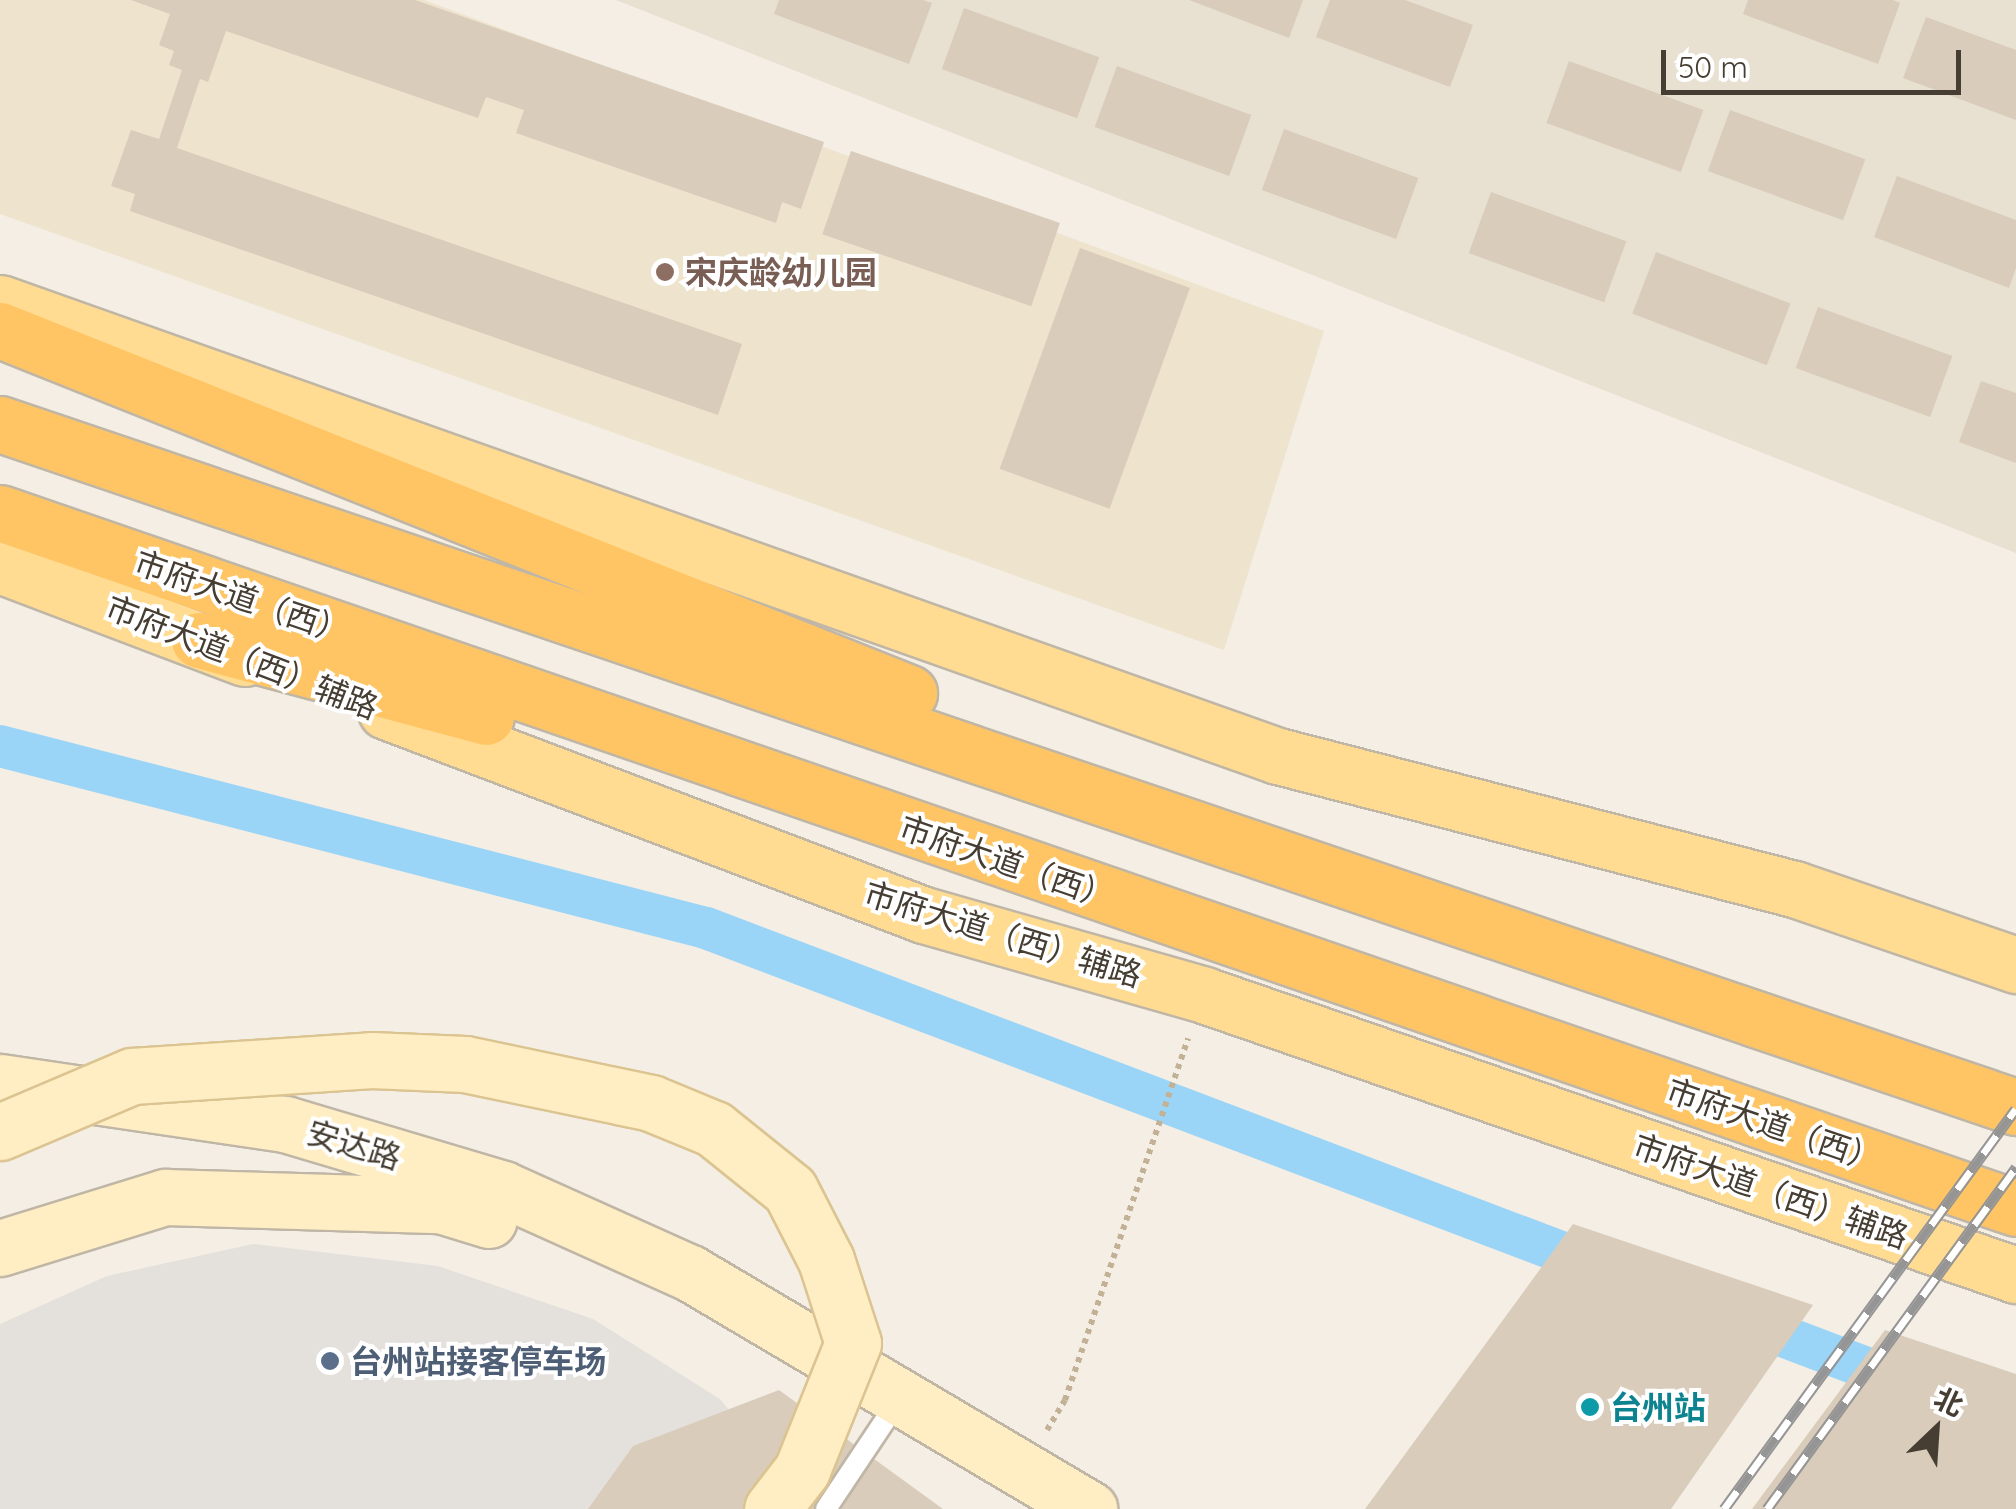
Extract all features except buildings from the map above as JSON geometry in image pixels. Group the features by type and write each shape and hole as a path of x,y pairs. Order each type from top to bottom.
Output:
{"highway":[{"path":"0,330 896,687 1231,836"},
{"path":"0,424 1231,836 2016,1107"},
{"name":"市府大道（西）","path":"0,513 2016,1208"},
{"path":"199,640 916,831"}],"main road":[{"path":"0,303 1278,756 1794,888 2016,965"},
{"name":"市府大道（西）辅路","path":"0,565 924,914 1204,994 2016,1276"},
{"path":"0,1132 132,1076 371,1060 465,1064 651,1103 714,1130 790,1190 826,1260 853,1343 802,1470 772,1509"},
{"name":"安达路","path":"0,1082 285,1124 503,1190 690,1273 1089,1509"},
{"name":"安达路","path":"0,1248 165,1198 440,1204 595,1253 690,1273"}],"lane":[{"path":"826,1509 900,1398"}],"path":[{"path":"1023,1470 1065,1400 1174,1076"}],"shaded area":[{"name":"宋庆龄幼儿园","path":"0,0 424,0 1324,331 1224,650 0,214"},
{"path":"616,0 2016,0 2016,553"},
{"name":"台州站接客停车场","path":"253,1244 438,1266 593,1319 720,1399 754,1440 705,1509 0,1509 0,1324 107,1276"}],"waterway":[{"path":"0,746 706,928 1608,1270"},
{"path":"1735,1318 1909,1384 2016,1435"}],"railway":[{"path":"1724,1509 2016,1109"},
{"path":"1767,1509 2016,1167"}],"place":[{"name":"宋庆龄幼儿园","path":"665,272"},
{"name":"台州站接客停车场","path":"330,1361"},
{"name":"台州站","path":"1590,1407"}]}
